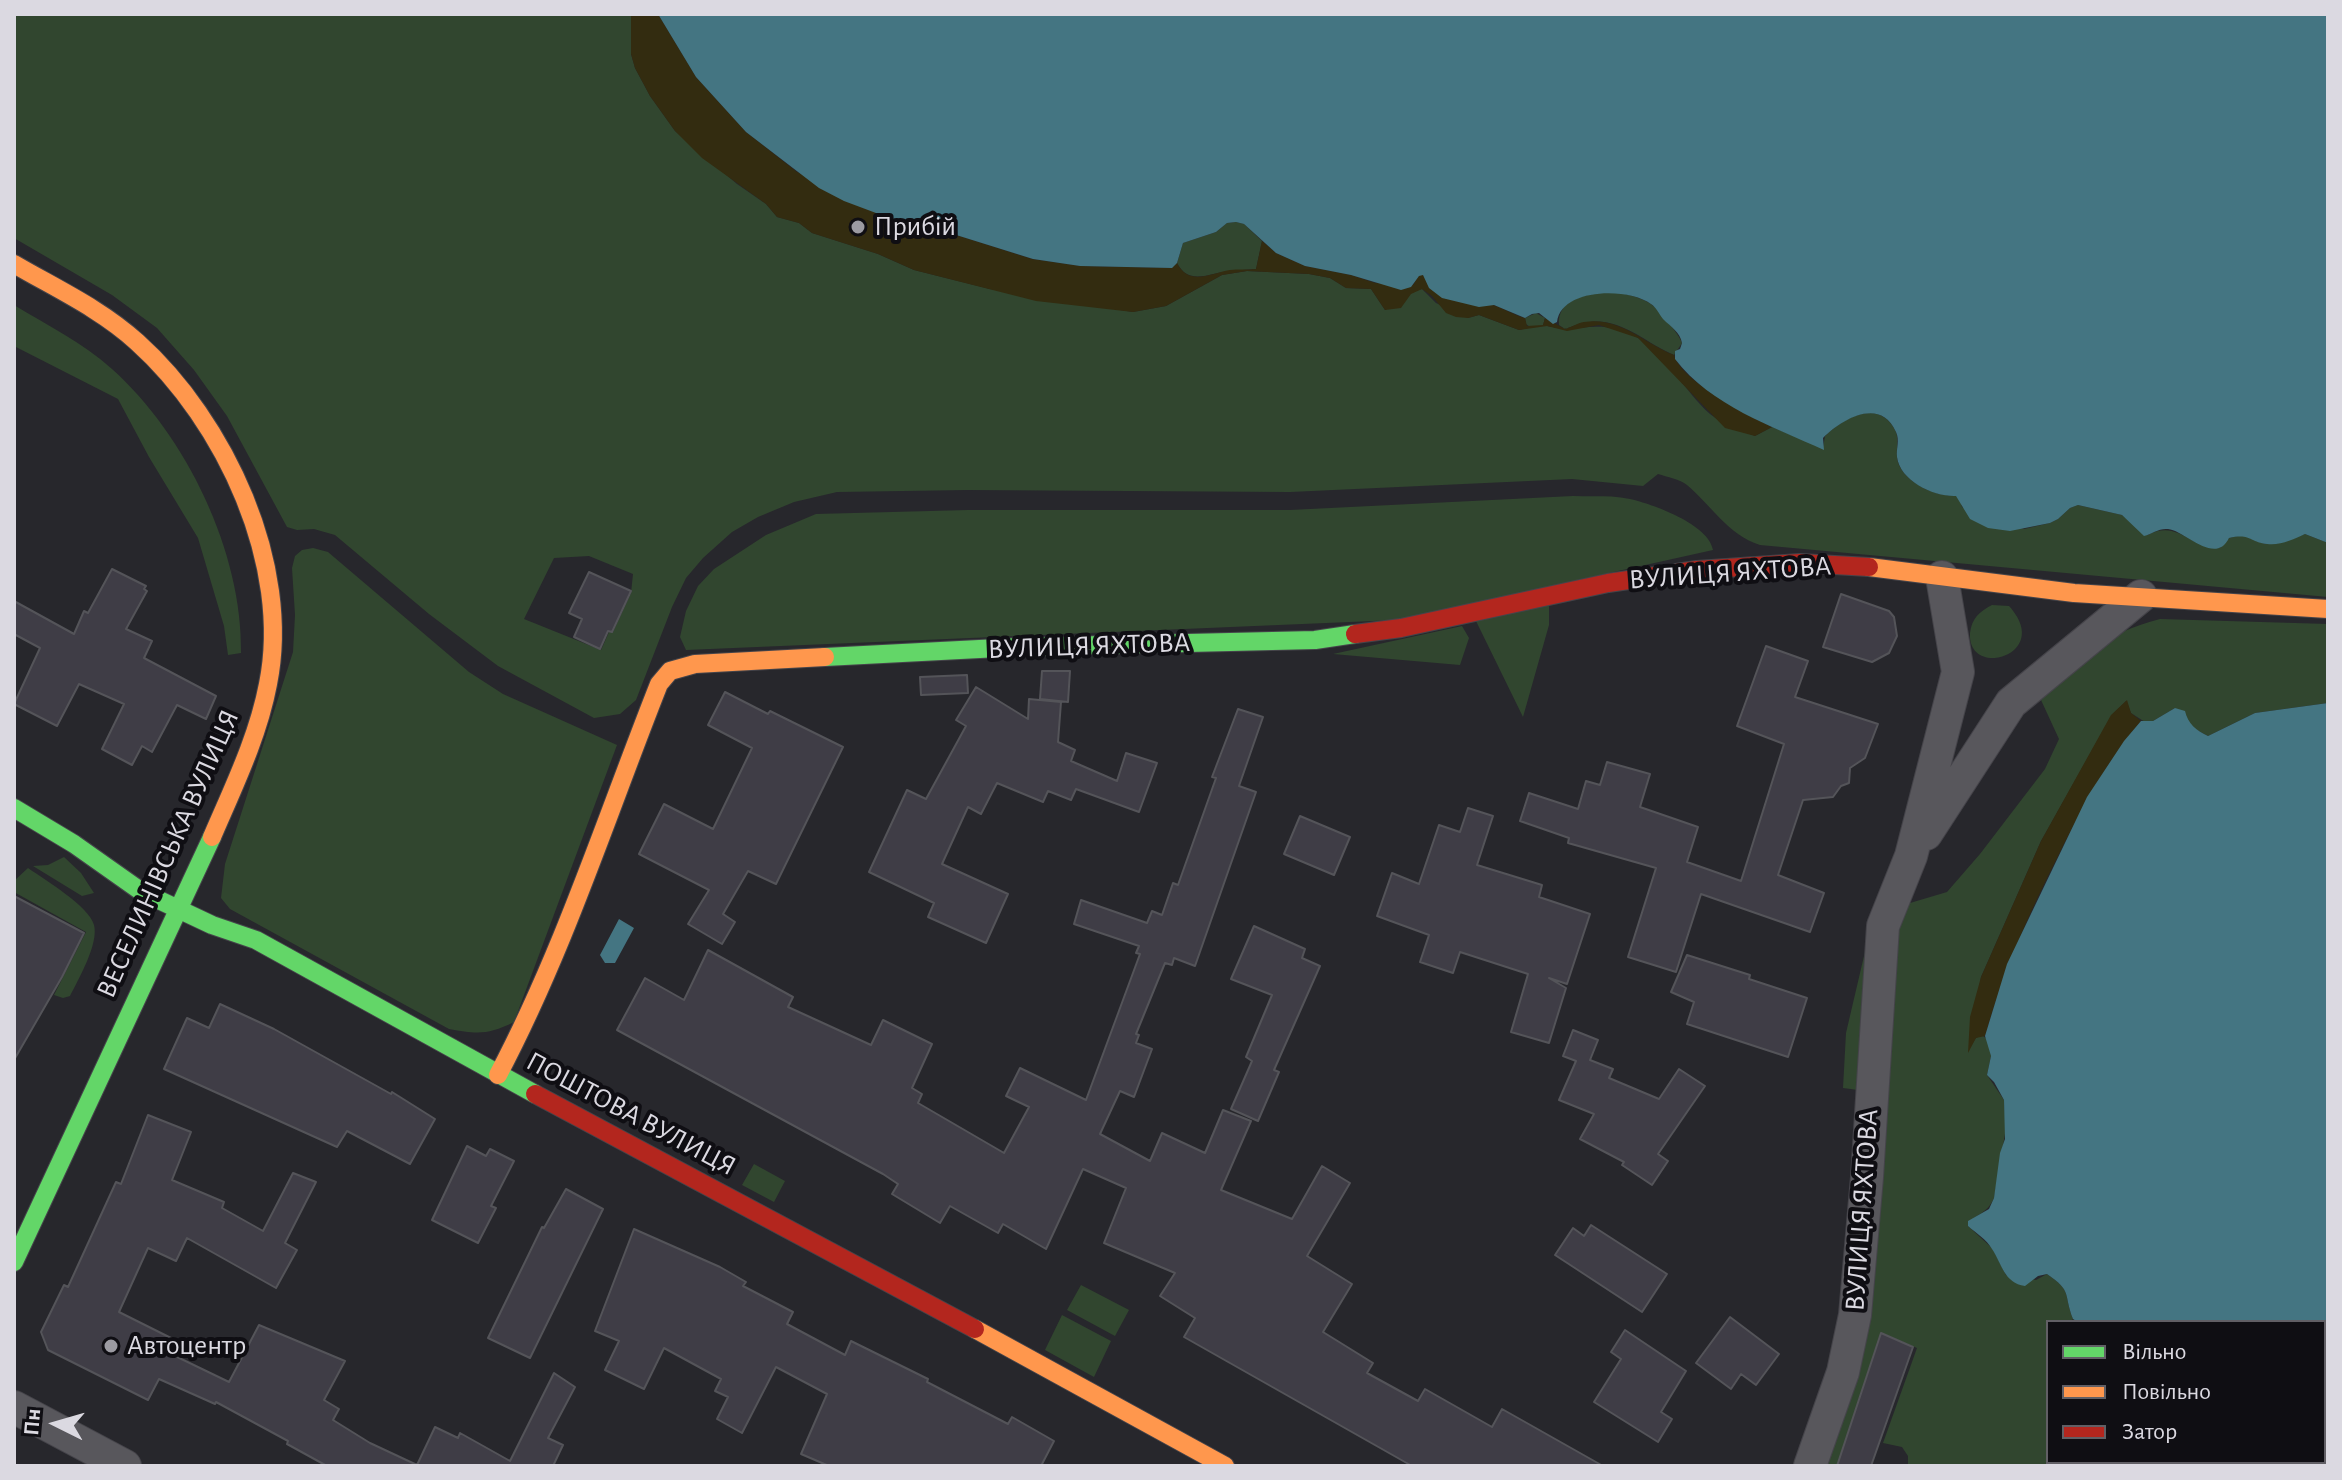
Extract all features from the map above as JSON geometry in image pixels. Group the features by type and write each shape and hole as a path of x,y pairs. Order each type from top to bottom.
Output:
{"main road":[{"name":"ВЕСЕЛИНІВСЬКА ВУЛИЦЯ","path":"14,264 98,313 138,343 177,385 224,456 249,508 261,542 273,621 269,680 250,748 179,911 14,1262"},
{"name":"ВУЛИЦЯ ЯХТОВА","path":"498,1075 523,1032 589,876 659,684 670,671 695,664 1018,647 1315,640 1401,628 1608,583 1736,567 1800,563 1846,564 2074,593 2328,609"},
{"name":"ПОШТОВА ВУЛИЦЯ","path":"14,808 74,844 142,892 179,911 256,940 498,1075 981,1332 1225,1466"}],"street":[{"name":"ВУЛИЦЯ ЯХТОВА","path":"1810,1466 1843,1372 1855,1315 1883,926 1911,856 1958,672 1942,577"},
{"path":"1911,856 2011,703 2141,596"},
{"path":"14,1407 125,1466"}],"green space":[{"path":"14,14 631,14 631,54 635,68 675,131 737,184 766,204 777,217 914,270 990,289 1133,312 1166,306 1222,275 1247,271 1309,274 1330,278 1346,288 1371,289 1385,310 1422,289 1436,303 1468,318 1479,315 1519,330 1538,326 1530,327 1525,318 1536,313 1545,318 1543,325 1556,328 1612,328 1648,345 1710,414 1755,436 1772,427 1823,448 1825,436 1840,424 1859,415 1878,414 1894,428 1897,458 1911,480 1938,494 1956,495 1962,507 2024,529 2050,523 2078,505 2122,515 2148,535 2168,530 2210,547 2220,548 2229,538 2242,535 2265,544 2275,544 2305,534 2328,543 2328,597 1760,545 1729,527 1684,483 1658,474 1643,486 1572,479 1290,492 837,492 794,502 758,517 732,532 703,558 686,578 672,607 636,700 620,714 594,718 498,666 429,614 335,535 314,529 287,527 227,416 194,370 157,328 112,295 14,238","holes":["589,556 633,574 631,593 601,650 524,619 554,558"]},
{"path":"1236,222 1244,224 1262,241 1256,269 1198,276 1181,270 1177,263 1183,243"},
{"path":"1620,293 1647,302 1663,316 1682,343 1674,355 1613,324 1587,322 1565,329 1559,325 1564,307 1580,297"},
{"path":"14,305 101,360 139,396 164,427 186,461 221,537 239,615 241,653 228,655 224,626 198,538 118,399 14,346"},
{"path":"1573,496 1623,498 1665,510 1701,532 1713,550 1397,620 686,650 680,637 686,611 698,586 714,569 766,535 816,514 968,510 1290,510"},
{"path":"313,548 328,552 469,672 503,694 617,745 514,1022 505,1026 482,1032 449,1029 230,909 221,898 225,864 293,652 295,615 292,568 295,556 302,550"},
{"path":"1549,605 1549,625 1523,717 1476,621"},
{"path":"1992,605 2009,606 2020,623 2021,638 2016,648 2005,656 1993,658 1981,656 1973,647 1970,633 1977,616"},
{"path":"2160,619 2328,624 2328,703 2255,713 2208,736 2193,728 2175,708 2153,721 2145,722 2131,713 2126,701 2112,715 2041,841 1981,977 1969,1048 1982,1035 1988,1040 1991,1056 1987,1075 2004,1100 2006,1128 1994,1198 1968,1226 1993,1249 2006,1275 2036,1280 2047,1274 2061,1285 2066,1294 2073,1319 2046,1320 2046,1464 2274,1466 1908,1466 1908,1456 1902,1447 1883,1443 1917,1348 1881,1333 1837,1466 1818,1466 1900,906 1947,892 1980,854 2045,769 2059,739 2041,700 2078,658 2123,631"},
{"path":"1462,626 1469,638 1460,665 1333,654"},
{"path":"64,857 81,873 94,893 82,896 33,866 48,865"},
{"path":"28,868 75,902 94,925 91,952 70,996 63,998 54,995 86,932 14,892 14,881"},
{"path":"1871,926 1858,1090 1843,1088 1846,1033"},
{"path":"754,1164 785,1181 774,1202 742,1185"},
{"path":"1081,1285 1129,1310 1115,1336 1067,1310"},
{"path":"1062,1315 1111,1341 1094,1377 1045,1350"}],"sand":[{"name":"Прибій","path":"631,14 658,14 696,77 746,132 797,172 924,231 953,234 1032,259 1080,266 1171,268 1177,263 1194,277 1256,269 1262,241 1276,253 1305,266 1375,283 1413,285 1419,275 1423,275 1444,297 1494,305 1525,318 1527,326 1543,325 1545,318 1565,329 1597,321 1620,327 1674,355 1679,365 1702,386 1772,427 1755,436 1725,428 1638,338 1599,325 1567,331 1547,326 1519,330 1479,315 1456,317 1446,313 1422,289 1411,294 1401,308 1385,310 1371,289 1346,288 1330,278 1309,274 1247,271 1222,275 1166,306 1133,312 1036,301 914,270 777,217 766,204 702,158 675,131 635,68 631,54"},
{"path":"2127,700 2131,713 2141,721 2106,769 2076,820 2017,944 1985,1036 1976,1038 1968,1053 1970,1017 1981,977 2041,841 2111,715"}],"water":[{"path":"658,14 2328,14 2328,543 2305,534 2287,542 2272,544 2246,537 2229,538 2223,546 2208,548 2168,529 2144,536 2122,515 2078,505 2050,523 2010,531 1988,528 1970,519 1956,496 1928,490 1904,473 1897,457 1896,432 1889,421 1880,415 1860,415 1840,424 1823,438 1824,450 1724,402 1706,390 1675,359 1681,339 1654,307 1641,298 1612,293 1582,297 1570,302 1553,324 1539,313 1525,318 1494,305 1479,307 1442,298 1429,288 1423,275 1411,287 1401,290 1351,275 1305,266 1276,253 1244,224 1236,222 1183,243 1177,263 1172,268 1080,266 1033,259 953,234 924,231 844,201 819,188 746,132 696,77"},
{"path":"2328,703 2328,1466 2294,1464 2326,1464 2326,1320 2075,1320 2061,1285 2047,1274 2038,1276 2025,1286 2012,1281 1990,1246 1968,1226 1968,1221 1989,1209 1994,1198 2005,1139 2004,1100 1987,1075 1991,1056 1985,1036 2007,964 2087,797 2141,721 2153,721 2175,708 2185,711 2193,726 2208,736 2255,713"},
{"path":"619,919 634,928 615,963 605,963 600,955"}],"building":[{"path":"112,569 146,586 144,589 147,591 126,629 152,641 144,658 216,696 206,719 177,705 152,752 142,746 132,765 102,749 124,704 79,684 57,726 14,704 40,648 14,634 14,601 74,634 84,611 88,613"},
{"path":"589,572 631,591 612,632 608,631 600,649 574,637 582,619 569,613"},
{"path":"1841,594 1889,611 1894,617 1897,636 1889,653 1872,662 1823,647"},
{"path":"1766,646 1808,661 1795,697 1878,724 1865,758 1850,768 1849,783 1841,786 1833,797 1803,800 1778,875 1824,893 1810,932 1701,894 1676,972 1628,957 1656,868 1568,843 1569,838 1520,821 1529,793 1578,809 1586,781 1600,785 1607,762 1650,774 1640,807 1698,827 1687,862 1741,881 1784,744 1737,726"},
{"path":"1042,671 1070,671 1068,702 1040,699"},
{"path":"967,675 968,693 921,695 920,677"},
{"path":"976,687 1028,719 1029,699 1061,702 1058,742 1075,750 1071,761 1117,781 1126,753 1157,763 1139,812 1076,789 1071,800 1048,791 1043,802 997,783 981,814 968,807 942,864 1008,894 986,943 928,917 934,903 869,872 907,790 926,799 966,726 956,720"},
{"path":"725,692 843,747 776,884 748,871 723,914 735,922 722,944 688,924 709,890 639,854 664,804 713,829 752,748 708,725"},
{"path":"1238,709 1263,717 1239,786 1256,792 1195,966 1174,958 1172,965 1165,963 1136,1034 1139,1035 1136,1043 1152,1049 1134,1097 1120,1091 1100,1134 1150,1161 1162,1133 1205,1153 1223,1110 1251,1121 1221,1190 1292,1219 1322,1166 1350,1183 1307,1256 1352,1284 1323,1332 1373,1363 1367,1373 1418,1401 1425,1389 1492,1427 1502,1409 1603,1466 1412,1466 1184,1337 1195,1318 1160,1296 1175,1273 1104,1243 1126,1188 1083,1169 1046,1249 1003,1224 998,1233 950,1206 940,1223 892,1194 898,1184 883,1174 617,1030 645,978 684,1000 708,950 793,997 788,1007 871,1045 883,1020 932,1044 912,1088 922,1094 918,1103 1004,1153 1029,1107 1006,1096 1020,1068 1086,1100 1140,954 1136,953 1139,946 1074,924 1081,900 1147,923 1152,911 1162,915 1173,883 1178,885 1216,778 1212,777"},
{"path":"1468,808 1493,816 1477,865 1542,885 1539,897 1590,914 1567,984 1549,978 1566,988 1549,1043 1511,1032 1528,974 1460,952 1453,973 1420,962 1429,935 1377,916 1392,873 1419,884 1439,825 1460,832"},
{"path":"1300,816 1350,837 1334,875 1284,854"},
{"path":"14,896 84,933 14,1060"},
{"path":"1254,926 1305,949 1302,958 1320,966 1274,1070 1279,1072 1258,1121 1231,1109 1252,1061 1246,1057 1272,995 1231,979"},
{"path":"1687,955 1750,975 1749,979 1807,998 1788,1057 1687,1024 1694,1002 1671,992"},
{"path":"220,1004 392,1092 435,1119 410,1164 347,1131 337,1147 164,1069 187,1018 209,1028"},
{"path":"1573,1030 1598,1040 1590,1060 1613,1069 1609,1078 1659,1099 1679,1069 1705,1086 1658,1154 1668,1161 1652,1185 1622,1165 1624,1162 1580,1139 1594,1114 1559,1100 1576,1061 1563,1056"},
{"path":"148,1115 191,1132 172,1180 224,1202 222,1208 263,1231 293,1173 316,1182 285,1243 297,1250 276,1288 187,1238 176,1261 148,1248 119,1312 177,1341 171,1354 229,1382 259,1325 345,1361 324,1400 339,1409 333,1420 370,1443 417,1465 435,1427 458,1438 460,1433 510,1461 554,1373 575,1387 548,1438 563,1445 553,1466 327,1466 216,1402 159,1379 148,1400 48,1350 41,1332 64,1285 68,1287 116,1182 121,1184"},
{"path":"467,1146 486,1156 490,1149 514,1161 491,1206 496,1208 478,1243 432,1220"},
{"path":"566,1189 603,1209 530,1358 488,1338 542,1227"},
{"path":"1591,1225 1667,1274 1642,1312 1555,1255 1573,1228 1584,1236"},
{"path":"634,1229 720,1267 746,1282 743,1286 793,1312 787,1324 845,1355 851,1341 1008,1424 1012,1417 1054,1441 1041,1466 829,1466 801,1454 827,1394 776,1367 742,1433 717,1419 728,1397 715,1391 721,1379 664,1348 644,1389 605,1370 619,1341 595,1331"},
{"path":"1730,1317 1779,1354 1756,1385 1741,1374 1731,1389 1696,1363"},
{"path":"1625,1330 1686,1371 1661,1412 1672,1419 1658,1442 1594,1402 1621,1359 1611,1352"},
{"path":"1881,1333 1913,1347 1871,1466 1837,1466"}],"traffic: fast":[{"path":"825,657 1018,647 1315,640 1355,634"},
{"path":"14,808 74,844 142,892 212,925 256,940 535,1094"},
{"path":"14,1262 212,837"}],"traffic: slow":[{"path":"14,264 93,309 123,330 169,374 198,412 223,454 244,498 260,544 270,591 273,638 268,684 244,762 212,837"},
{"path":"1869,567 2074,593 2328,609"},
{"path":"498,1075 544,980 659,684 670,671 695,664 825,657"},
{"path":"975,1329 1225,1466"}],"traffic: jam":[{"path":"1355,634 1401,628 1608,583 1697,570 1800,563 1869,567"},
{"path":"535,1094 975,1329"}],"place":[{"name":"Прибій","path":"858,227"},
{"name":"Автоцентр","path":"111,1346"}]}
